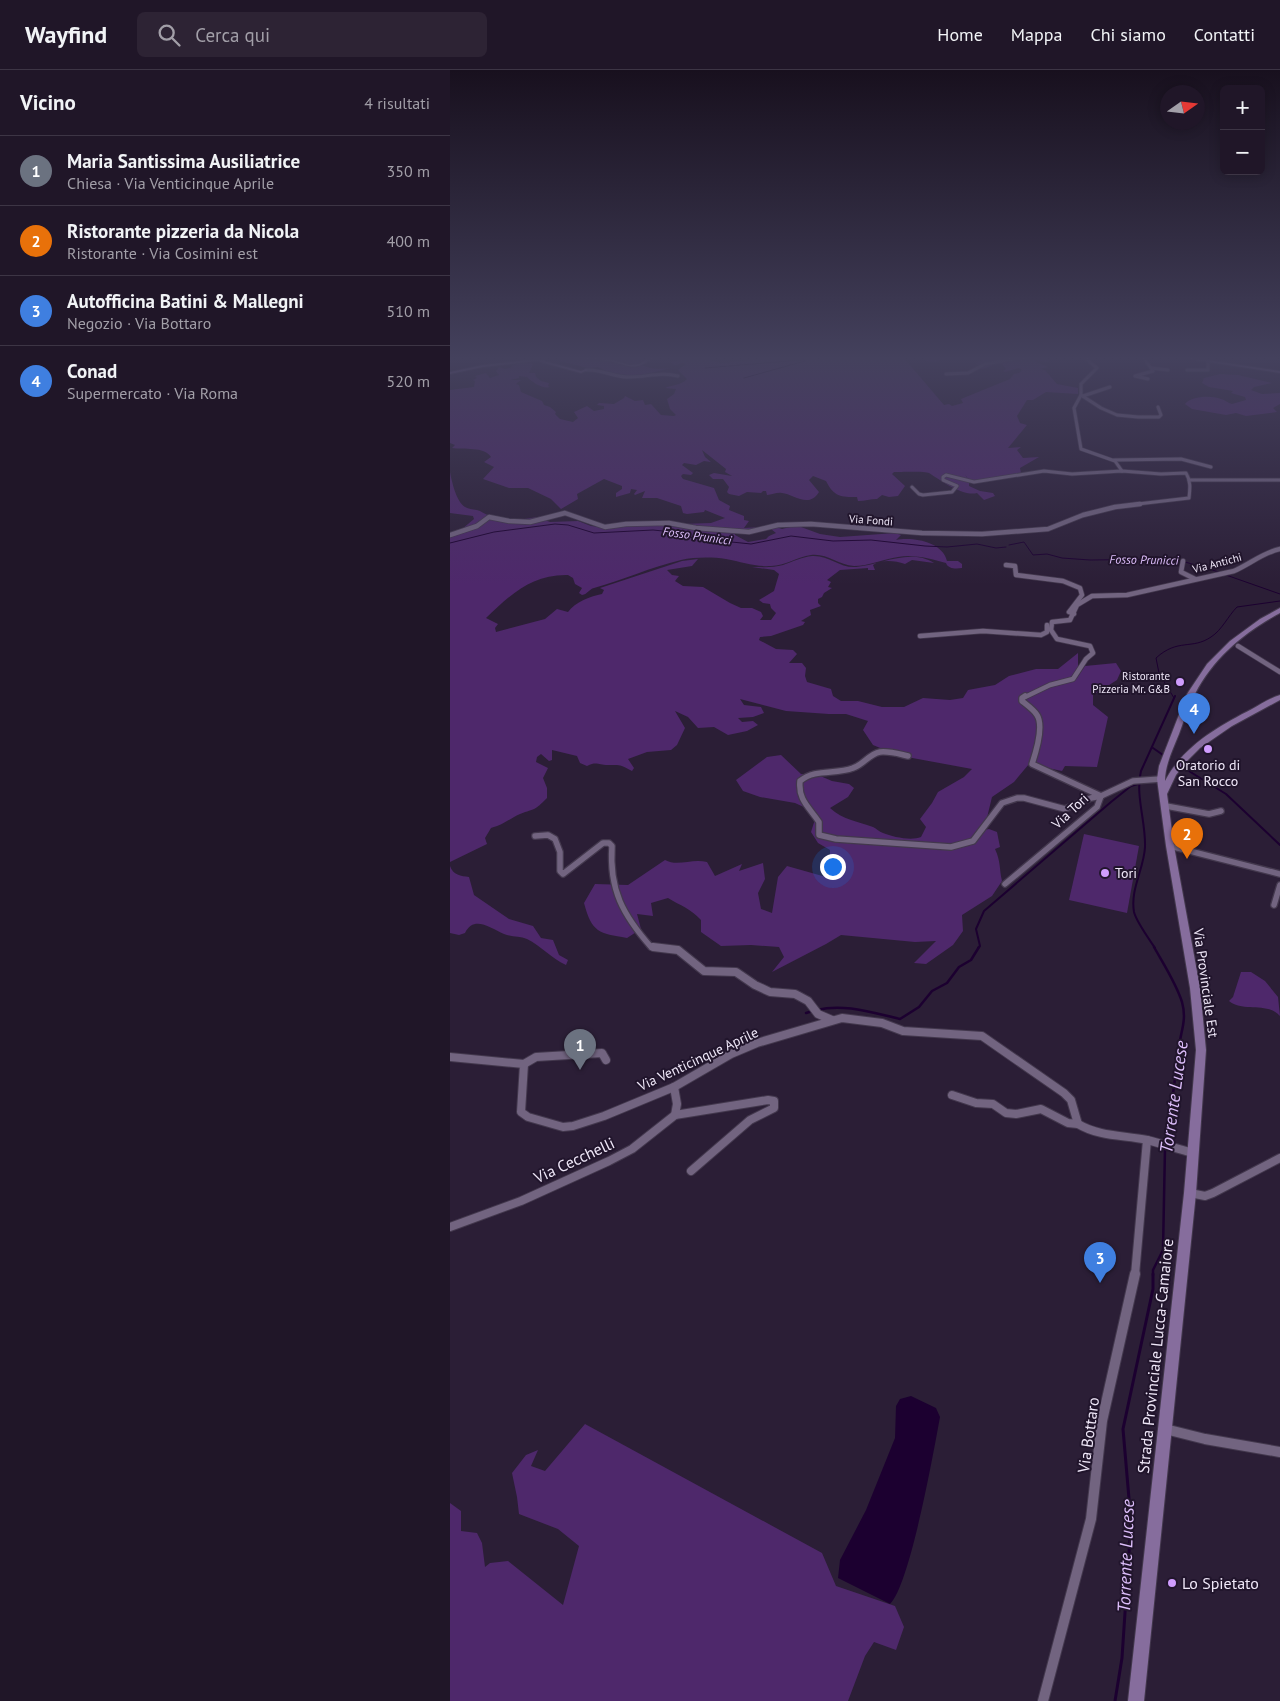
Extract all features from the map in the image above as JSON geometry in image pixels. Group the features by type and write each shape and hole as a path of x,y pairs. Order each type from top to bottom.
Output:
{"main road":[{"name":"Via Provinciale Est","path":"1190,1193 1200,1050 1199,1020 1170,846 1161,779 1163,768 1191,694 1209,665 1232,642 1280,610"},
{"path":"1161,779 1176,768 1215,732 1280,697"},
{"path":"1167,757 1168,761 1176,768"},
{"path":"1163,768 1176,768"},
{"path":"1164,792 1176,768"},
{"name":"Strada Provinciale Lucca-Camaiore","path":"1136,1701 1190,1193"}],"street":[{"path":"1078,433 1081,449 1113,459 1181,459 1211,467"},
{"path":"1113,459 1121,467 1122,471"},
{"path":"912,487 919,494 936,495 944,491 952,492 957,486 944,480 943,477 946,475 974,482 1044,472 1072,474 1122,471 1161,474 1185,473 1188,475 1189,480 1280,480"},
{"name":"Via Fondi","path":"450,535 477,526 489,518 509,522 530,522 565,513 605,527 626,524 669,523 696,528 749,532 778,525 804,524 922,533 1017,532 1059,526 1083,515 1115,507 1188,498 1189,480"},
{"name":"Via Antichi","path":"1051,624 1054,621 1071,621 1074,619 1078,606 1092,596 1127,595 1243,568 1270,551 1280,549"},
{"path":"1183,561 1181,572 1195,579"},
{"path":"1006,565 1015,566 1016,575 1063,581 1080,588 1082,596 1069,612 1074,614"},
{"path":"920,636 984,631 1041,635 1047,632 1047,626 1051,624"},
{"path":"1051,624 1051,630 1057,639 1090,646 1093,653 1086,658 1073,679 1041,689 1022,698 1022,702 1036,713 1039,719 1038,746 1032,764 1102,796"},
{"path":"1238,646 1280,672"},
{"path":"908,756 878,752 853,769 813,773 804,777 800,781 799,792 806,808 819,822 819,835 836,839 951,847 973,841 1002,803 1017,798 1024,798 1063,809 1102,796"},
{"name":"Via Tori","path":"1005,884 1096,807 1102,796 1133,781 1161,779"},
{"path":"1166,806 1209,814 1221,811"},
{"path":"536,836 551,836 555,838 559,849 560,871 563,874 603,843 609,843 612,846 610,869 612,883 628,920 651,947 678,950 704,970 736,972 755,986 770,992 795,994 808,1001 818,1014 832,1020"},
{"path":"1170,846 1280,874"},
{"path":"1274,904 1280,884"},
{"name":"Via Venticinque Aprile","path":"524,1064 521,1112 528,1117 563,1127 604,1116 674,1087 740,1051 842,1018 882,1023 903,1030 929,1034 982,1036 1064,1093 1071,1100 1078,1124"},
{"path":"450,1058 524,1064 536,1057 602,1053 606,1060"},
{"path":"674,1087 677,1104 675,1115 768,1100 774,1101 774,1108 757,1114 742,1125 691,1171"},
{"path":"952,1095 976,1103 993,1104 1006,1113 1016,1114 1041,1109 1068,1123 1078,1124 1095,1132 1150,1141 1193,1152"},
{"name":"Via Cecchelli","path":"450,1227 521,1200 609,1162 632,1150 675,1115"},
{"name":"Via Bottaro","path":"1042,1701 1091,1518 1098,1470 1102,1421 1134,1283 1150,1141"},
{"path":"1190,1193 1205,1196 1213,1193 1280,1158"},
{"path":"1165,1429 1205,1439 1280,1452"}],"shaded area":[{"path":"450,433 1020,433 1008,448 1021,447 1017,450 1023,458 1039,457 1020,468 1021,473 977,482 968,479 965,474 969,486 980,491 993,493 995,496 984,500 977,493 965,493 927,472 894,472 892,474 905,486 898,496 889,497 882,495 877,499 858,501 857,497 838,495 826,481 813,476 809,480 819,492 811,499 806,500 780,493 767,495 766,491 761,493 747,492 739,496 727,492 729,487 723,479 713,479 709,475 714,473 732,476 725,472 726,469 702,450 705,457 711,462 704,461 696,465 684,463 682,465 693,473 691,475 683,474 681,476 683,479 714,488 719,500 730,506 729,510 744,516 744,520 749,521 744,528 763,527 765,529 734,532 735,535 748,542 766,539 776,533 771,529 776,527 782,529 794,526 801,527 820,534 840,537 895,533 901,535 896,540 918,540 933,545 944,554 947,561 958,561 962,564 962,568 952,568 946,563 910,556 854,566 843,564 827,557 817,555 806,556 781,565 771,566 754,565 721,558 692,558 648,570 592,589 582,595 579,593 582,588 575,584 573,578 568,575 543,578 513,594 486,618 498,624 495,628 496,632 545,619 557,609 568,612 584,600 602,594 604,590 600,588 682,561 698,559 692,566 667,570 672,575 679,576 675,581 683,586 703,587 741,608 752,608 761,612 763,616 760,620 771,620 776,613 770,604 759,600 774,591 779,574 774,570 752,567 775,567 812,556 824,557 850,567 866,566 877,563 873,565 875,570 868,570 868,568 840,570 827,580 831,582 828,587 832,588 818,599 818,603 821,606 810,610 811,615 801,621 805,622 803,625 771,636 760,637 759,640 776,649 793,650 797,654 789,663 802,663 806,668 805,676 807,682 831,689 833,696 841,701 858,701 882,707 904,707 923,698 950,700 963,698 968,690 995,685 1009,676 1036,669 1058,669 1078,653 1078,668 1073,676 1077,678 1085,666 1116,663 1121,671 1117,680 1093,695 1093,705 1108,717 1097,767 1065,766 1062,771 1029,764 1014,782 992,797 984,830 989,829 997,832 1000,847 995,849 1002,881 992,896 962,915 963,931 953,945 926,964 914,963 936,941 915,942 841,935 772,972 784,957 779,947 751,945 721,946 701,932 701,920 697,916 668,898 651,903 653,916 637,914 641,929 627,938 610,935 598,930 587,913 584,903 595,884 628,885 665,860 675,863 707,862 715,876 742,864 739,871 763,863 765,879 758,893 761,909 772,913 778,877 787,866 826,877 830,871 830,850 818,843 811,832 817,813 795,803 760,797 743,791 736,780 767,757 781,755 801,774 818,775 832,781 849,784 854,788 848,797 830,808 840,815 892,836 907,839 921,837 926,827 920,819 938,792 964,777 972,769 907,757 873,745 863,730 868,721 846,714 786,711 740,699 744,705 761,707 764,713 753,717 738,718 742,722 753,721 758,725 747,731 728,735 714,727 698,728 688,717 675,711 685,728 677,745 671,750 647,752 628,759 634,768 632,771 618,765 595,763 587,766 580,763 577,756 552,750 552,760 549,761 541,754 537,757 536,762 548,768 543,778 547,788 547,798 535,809 491,828 485,838 487,844 450,862 450,534 462,529 474,519 473,516 450,513 450,472 455,491 462,504 467,508 480,511 505,522 517,523 518,520 544,516 542,519 550,522 578,521 591,526 609,528 711,523 725,518 705,510 704,512 683,513 681,506 657,498 642,498 645,491 635,495 637,490 631,489 630,493 616,497 616,493 622,489 622,486 604,479 577,494 578,499 561,509 551,499 528,488 509,488 483,479 494,467 484,462 491,457 484,451 452,448 455,445 450,443"},
{"path":"905,557 915,557 934,563 912,560 905,564 893,561 883,562"},
{"name":"Tori","path":"1084,834 1139,846 1127,913 1069,900"},
{"path":"450,866 455,873 469,877 474,895 509,919 533,926 541,938 553,940 559,955 568,960 566,965 527,939 504,934 483,924 473,925 465,933 459,935 450,933"},
{"path":"1241,972 1251,972 1265,981 1278,997 1280,1016 1268,1009 1241,1006 1229,1001 1233,997"},
{"path":"911,1396 936,1408 940,1417 927,1486 913,1545 898,1592 890,1604 838,1578 840,1560 866,1510 895,1438 896,1406 900,1399"},
{"path":"585,1424 822,1553 836,1586 895,1606 904,1627 896,1650 874,1642 865,1656 848,1701 450,1701 450,1503 461,1511 461,1531 477,1533 482,1543 485,1567 490,1563 508,1561 563,1605 579,1546 558,1529 519,1514 512,1473 526,1455 538,1450 531,1466 545,1471"}],"waterway":[{"name":"Fosso Prunicci","path":"450,543 494,532 555,524 568,525 594,533 653,530 682,533 693,538 751,544 791,536 833,541 871,540 925,546 947,547 977,544 996,548 1006,547"},
{"name":"Fosso Prunicci","path":"1009,545 1024,542 1033,555 1047,554 1062,558 1090,560 1175,559 1219,572"},
{"name":"Fosso Prunicci","path":"1226,575 1280,594"},
{"name":"Torrente Lucese","path":"1174,698 1159,673 1156,658 1171,648 1197,643 1211,637 1237,607 1280,601"},
{"name":"Torrente Lucese","path":"1155,948 1135,916 1133,904 1135,887 1145,847 1139,780 1141,771 1175,696"},
{"path":"1153,748 1163,755"},
{"path":"1184,768 1226,794 1280,845"},
{"path":"979,947 976,929 984,911 1111,802 1131,786 1138,784"},
{"path":"817,1010 848,1008 900,1019 919,1007 932,991 947,983 959,967 971,960 979,947"},
{"name":"Torrente Lucese","path":"1154,947 1170,974 1182,1002 1184,1014 1166,1143"},
{"path":"806,1013 813,1011"},
{"name":"Torrente Lucese","path":"1115,1701 1122,1658 1131,1522 1123,1429 1153,1289 1153,1270 1163,1250 1165,1148"}],"place":[{"name":"Ristorante Pizzeria Mr. G&B","path":"1180,682"},
{"name":"Conad","path":"1194,734"},
{"name":"Oratorio di San Rocco","path":"1208,749"},
{"name":"Ristorante pizzeria da Nicola","path":"1187,859"},
{"name":"Tori","path":"1105,873"},
{"name":"Maria Santissima Ausiliatrice","path":"580,1070"},
{"name":"Autofficina Batini & Mallegni","path":"1100,1283"},
{"name":"Lo Spietato","path":"1172,1583"}]}
